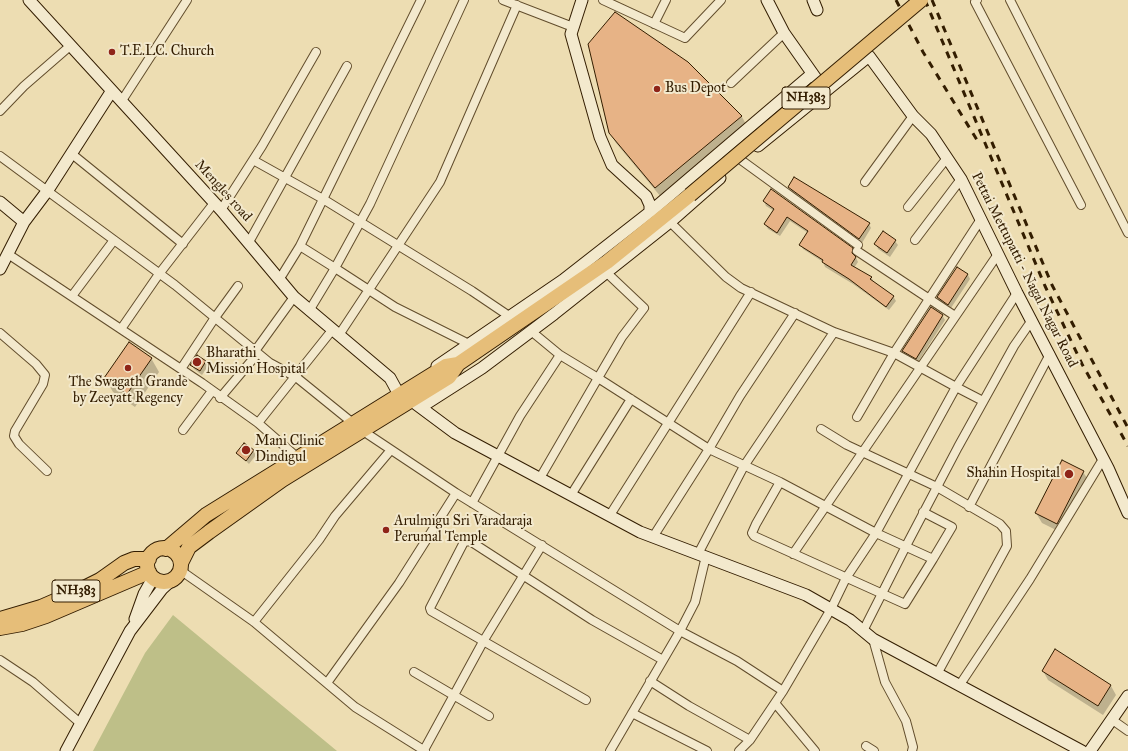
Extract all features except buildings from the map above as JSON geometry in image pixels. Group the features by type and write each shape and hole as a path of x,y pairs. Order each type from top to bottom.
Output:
{"highway":[{"name":"NH383","path":"470,349 606,262 690,195 922,0"},
{"path":"407,397 449,377 470,349"},
{"name":"NH383","path":"0,619 41,606 80,590 100,580 124,563 134,559 150,570 159,582 168,582 178,571 190,547 208,532 359,427 407,397"},
{"name":"NH383","path":"150,570 153,553 159,549 166,548 206,515 298,458 359,427"},
{"path":"166,548 178,556 178,571"},
{"name":"NH383","path":"0,628 22,624 46,616 150,570"}],"main road":[{"name":"Mengles road","path":"29,0 111,92 218,207 294,297 390,378 407,397 455,433 653,537 806,595 850,620 873,639 1082,751"},
{"path":"582,0 571,34 600,137 612,165 646,196 650,205 650,212"},
{"path":"407,397 482,368 607,273 670,222 741,160 826,91 812,74 784,33 768,0"},
{"name":"Pettai Mettupatti - Nagal Nagar Road","path":"826,91 869,56 913,116 931,134 961,179 1017,293 1050,354 1103,459 1128,513"},
{"path":"407,397 417,380 470,349 509,316 563,280 650,212 812,74"},
{"path":"0,269 24,222 48,190 111,92"},
{"path":"696,173 709,188"},
{"path":"0,202 24,222"},
{"path":"66,751 80,722 130,631 144,594 150,570"},
{"path":"130,631 162,589 178,571"},
{"path":"1090,751 1128,696"}],"street":[{"path":"121,102 186,0"},
{"path":"279,280 300,246 421,0"},
{"path":"309,310 335,268 360,222 394,153 464,0"},
{"path":"503,0 573,27"},
{"path":"603,0 685,38 721,0"},
{"path":"654,24 666,0"},
{"path":"978,0 975,2 1081,205"},
{"path":"1010,0 1128,233"},
{"path":"258,423 369,291 440,182 517,5"},
{"path":"731,83 784,33"},
{"path":"0,111 24,86 70,46"},
{"path":"121,329 159,274 183,244 218,207 253,160 316,52"},
{"path":"249,242 347,66"},
{"path":"865,182 913,116"},
{"path":"72,154 183,244"},
{"path":"0,156 48,190 159,274 256,352 296,377 390,451 456,494 542,545 680,632 737,661 783,691"},
{"path":"908,207 947,158"},
{"path":"253,160 323,199 472,291 509,316"},
{"path":"741,160 857,248 955,316"},
{"path":"915,240 961,179"},
{"path":"857,417 894,353 981,219"},
{"path":"670,222 726,277 751,292 834,332 894,353 919,368 983,401"},
{"path":"72,296 114,240"},
{"path":"300,246 395,307 470,349"},
{"path":"8,254 181,369 220,398 258,423 298,458"},
{"path":"792,554 998,254"},
{"path":"540,478 622,337 644,308 607,273"},
{"path":"181,369 238,286"},
{"path":"610,515 751,292"},
{"path":"739,751 750,740 783,691 831,609 846,578 876,533 956,387 1017,293"},
{"path":"220,398 256,352 294,297"},
{"path":"653,537 709,449 740,396 795,313"},
{"path":"863,631 923,512 983,401 1014,346 1032,320"},
{"path":"531,331 560,355 709,449 780,482 876,533 932,559"},
{"path":"610,751 680,632 694,602 702,555 744,466 834,332"},
{"path":"0,333 36,364 45,375 43,384 15,431 14,436 18,444 47,471"},
{"path":"969,507 1050,354"},
{"path":"472,503 520,416 560,355"},
{"path":"182,430 212,391"},
{"path":"571,495 631,399"},
{"path":"822,429 861,452 937,487 1000,524 1006,531 1007,546 937,674"},
{"path":"254,622 335,516 390,451"},
{"path":"960,686 1030,579 1103,459"},
{"path":"780,482 752,533 760,540 905,604 952,527 923,512"},
{"path":"327,683 399,583 456,494"},
{"path":"586,700 484,640 431,611 430,608 464,542 470,541 592,620 663,660"},
{"path":"178,571 254,622 355,706 425,751 484,640 542,545"},
{"path":"873,639 885,682 906,721 912,751"},
{"path":"0,660 33,682 80,722"},
{"path":"414,672 454,697 489,716"},
{"path":"650,681 689,706 750,740"},
{"path":"775,703 815,751"},
{"path":"632,713 707,751"},
{"path":"1111,719 1128,731"},
{"path":"866,746 874,751"}],"green space":[{"path":"173,615 337,751 93,751 145,653"}],"railway":[{"path":"896,0 923,52 977,140"},
{"path":"925,0 1045,286 1082,364 1128,446"},
{"path":"932,0 1052,285 1128,428"}],"place":[{"name":"T.E.LC. Church","path":"112,52"},
{"name":"Bus Depot","path":"657,89"},
{"name":"Bharathi Mission Hospital","path":"197,362"},
{"name":"The Swagath Grande by Zeeyatt Regency","path":"128,368"},
{"name":"Mani Clinic Dindigul","path":"246,450"},
{"name":"Shahin Hospital","path":"1069,474"},
{"name":"Arulmigu Sri Varadaraja Perumal Temple","path":"386,530"}]}
